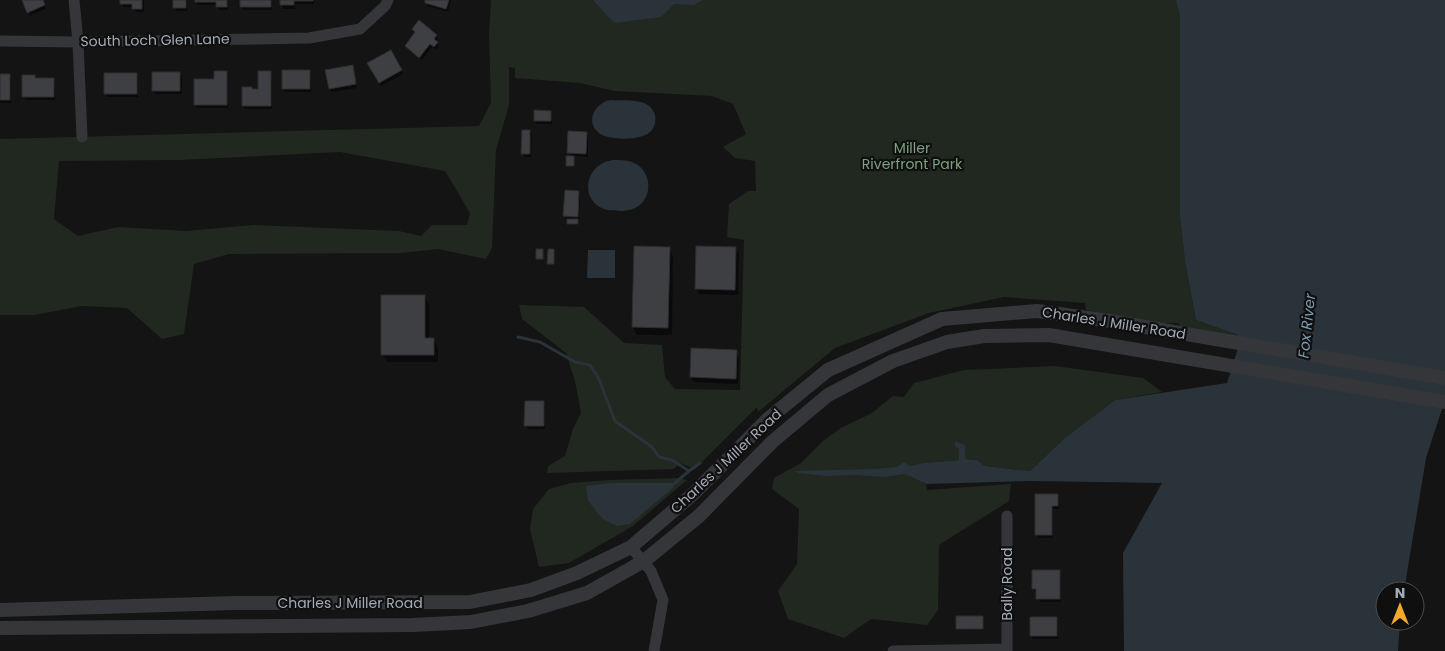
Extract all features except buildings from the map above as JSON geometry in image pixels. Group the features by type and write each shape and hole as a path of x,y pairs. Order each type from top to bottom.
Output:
{"street":[{"path":"74,0 78,42 82,137"},
{"name":"South Loch Glen Lane","path":"0,41 78,42 309,38 360,29 386,6 388,0"},
{"name":"Charles J Miller Road","path":"0,610 235,603 470,602 531,590 577,573 631,548 693,494 768,419 828,370 942,319 1037,310 1445,378"},
{"name":"Charles J Miller Road","path":"0,628 413,625 471,622 528,611 587,593 644,561 699,516 772,442 828,395 893,361 947,342 984,336 1049,334 1445,402"},
{"name":"Bally Road","path":"1007,516 1007,650"},
{"path":"631,548 651,570 663,600 654,651"},
{"path":"893,651 1007,650"}],"green space":[{"name":"Miller Riverfront Park","path":"491,0 1176,0 1180,17 1180,216 1185,262 1196,320 1238,335 1238,348 1191,339 1178,323 1156,323 1086,310 1085,303 1004,297 929,313 835,348 758,412 757,407 695,469 680,463 674,469 547,473 548,466 565,456 573,429 581,413 575,381 566,353 522,319 519,305 584,307 624,343 662,345 665,377 675,389 740,390 744,240 727,237 729,204 748,191 756,191 755,161 735,158 723,147 746,134 733,104 712,96 615,91 580,83 515,78 515,68 509,67 509,105 496,150 492,248 486,259 438,249 401,253 229,254 194,264 184,334 162,339 127,308 82,306 35,315 0,315 0,139 479,126 491,103 489,34","holes":["340,152 445,171 470,213 467,225 432,225 421,236 399,231 253,225 186,231 118,227 78,236 54,219 59,161 179,160"]},
{"path":"1055,366 1143,378 1162,392 1115,400 1066,437 1030,471 985,466 977,460 964,459 959,449 959,460 924,463 927,490 1011,484 1009,501 939,545 938,610 927,625 871,619 844,638 788,619 778,591 797,564 799,509 772,489 774,478 801,463 824,440 841,428 872,413 893,396 904,397 914,383 964,370"},
{"path":"680,478 687,480 633,526 569,563 539,567 530,529 533,509 549,489 570,483"}],"water":[{"path":"593,0 703,0 694,5 674,4 661,17 614,23"},
{"name":"Fox River","path":"1176,0 1445,0 1445,400 1426,458 1406,581 1375,581 1375,631 1399,631 1398,651 1124,651 1123,553 1162,483 1030,481 927,484 905,474 884,477 856,475 825,476 794,471 876,469 897,467 904,462 910,466 959,460 959,449 955,446 955,441 965,445 965,459 977,460 985,466 1030,471 1066,437 1115,400 1227,383 1238,348 1238,335 1196,320 1185,262 1180,216 1180,17"},
{"path":"611,100 630,100 648,105 655,115 655,123 652,130 648,134 627,139 604,136 599,133 592,123 592,118 601,104"},
{"path":"613,160 625,160 638,165 646,174 648,180 645,199 641,204 629,210 606,210 596,204 588,190 591,174 604,163"},
{"path":"588,250 615,250 615,278 587,278"},
{"path":"611,483 675,483 673,488 630,524 617,526 603,519 588,501 586,486"}],"waterway":[{"path":"518,337 540,342 575,362 590,365 598,377 615,421 652,447 659,457 672,460 689,471 700,463"},
{"path":"675,483 689,471"}]}
